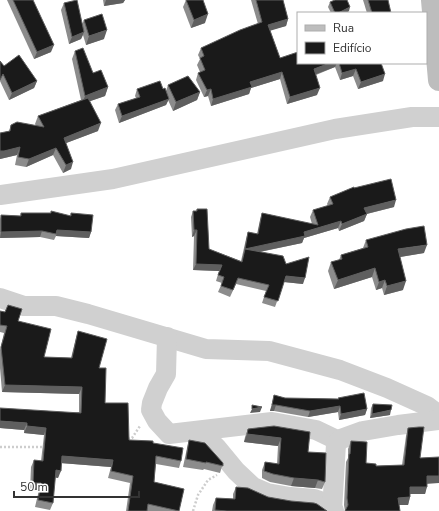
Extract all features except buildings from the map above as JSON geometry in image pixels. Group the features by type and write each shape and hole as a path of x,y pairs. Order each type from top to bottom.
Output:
{"main road":[{"path":"432,0 439,80"}],"street":[{"path":"0,195 113,179 335,129 412,117 439,117"},
{"path":"0,298 24,306 56,306 206,349 269,351 340,370 387,388 427,406 439,415"},
{"path":"167,337 166,374 158,388 151,410 157,421 169,434 272,422 316,430 339,441"},
{"path":"333,510 336,444 341,439 363,432 398,425 439,420"},
{"path":"200,431 254,488 267,493 290,497 314,498 333,510"}],"path":[{"path":"126,440 132,438 151,410"},
{"path":"0,447 52,448"},
{"path":"193,511 198,495 208,480 233,467"}]}
